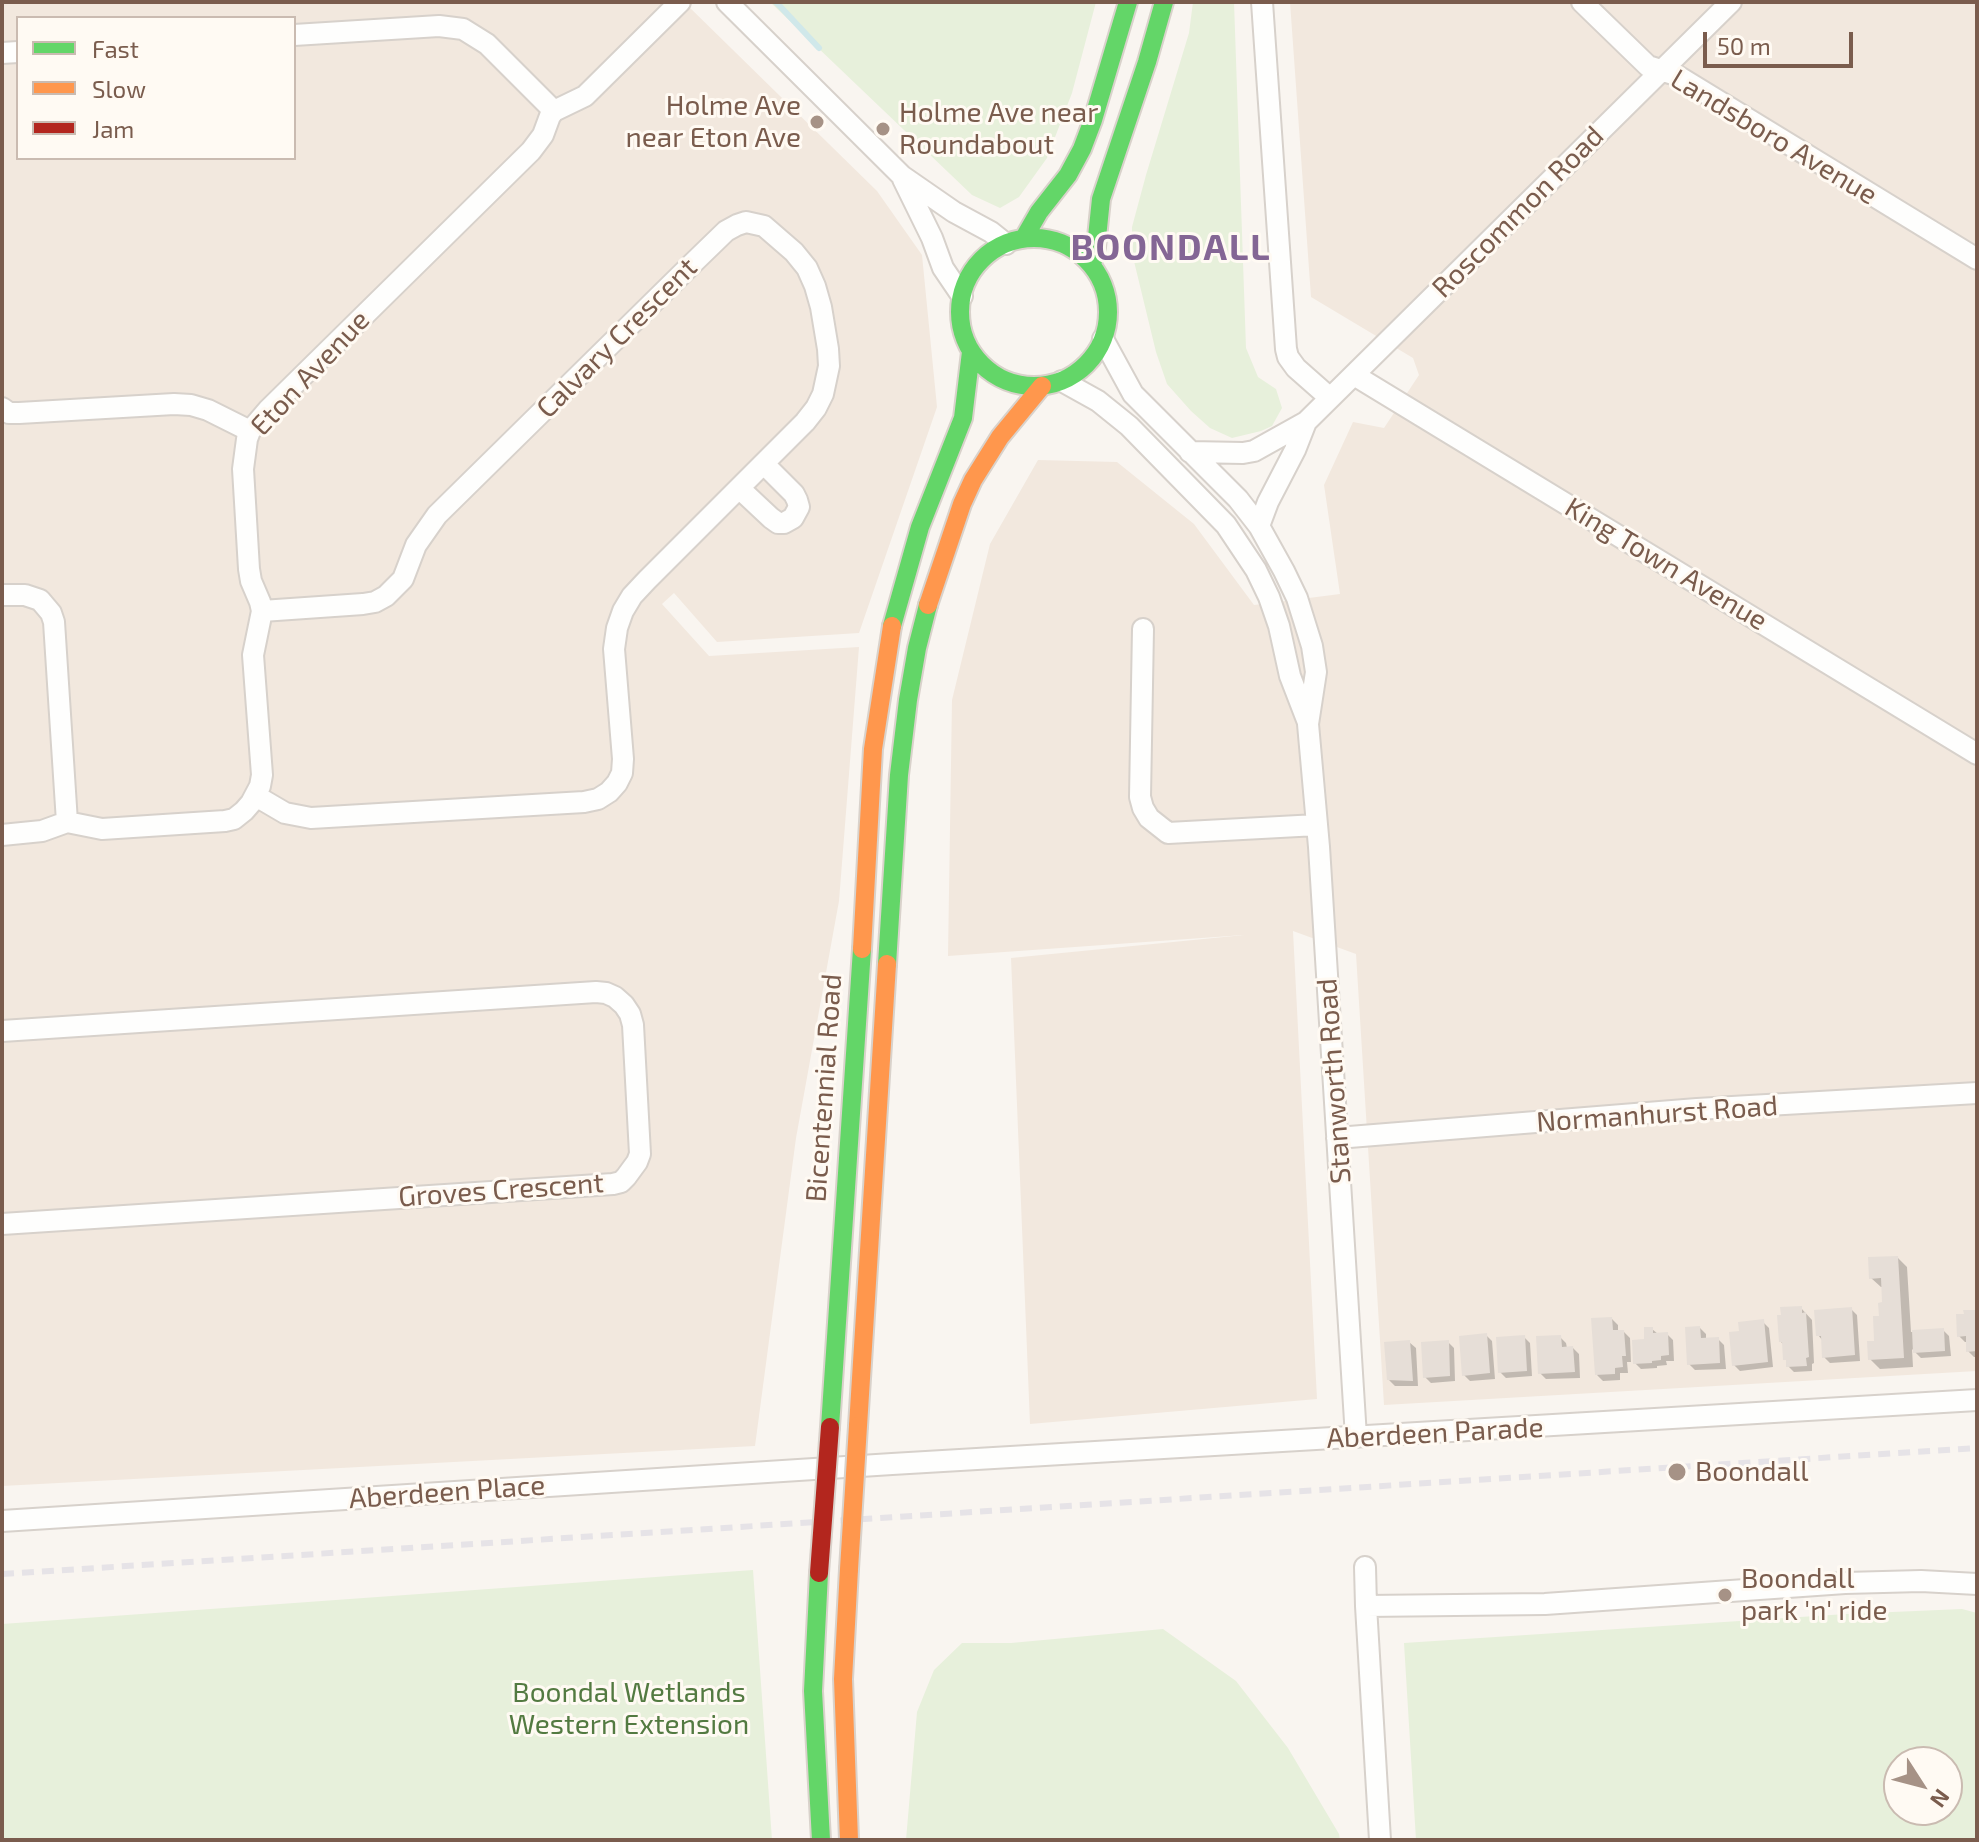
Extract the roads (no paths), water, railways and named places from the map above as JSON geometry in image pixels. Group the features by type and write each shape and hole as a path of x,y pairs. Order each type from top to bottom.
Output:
{"main road":[{"path":"1015,241 1068,175 1082,149 1128,2"},
{"path":"1092,265 1101,199 1164,2"},
{"path":"1049,239 1073,248 1092,265 1102,282 1107,300 1108,320 1094,357 1080,371 1052,384 1021,385 1002,379 985,368 971,352 963,335 960,316 962,296 970,274 985,256 1015,241 1049,239"},
{"name":"Bicentennial Road","path":"821,1840 813,1691 873,749 895,612 920,527 963,418 971,352"},
{"name":"Bicentennial Road","path":"849,1840 843,1679 899,775 908,700 931,593 962,504 1000,437 1052,384"}],"street":[{"path":"296,35 439,26 463,29 487,44 554,111 585,96 680,2"},
{"path":"727,2 902,176 954,212 1015,241"},
{"path":"1262,2 1286,349 1296,368 1330,398"},
{"name":"Landsboro Avenue","path":"1582,2 1648,66 1676,75 1977,259"},
{"name":"Roscommon Road","path":"1190,452 1254,451 1306,422 1731,2"},
{"name":"Eton Avenue","path":"256,796 262,766 253,655 262,611 249,569 243,469 250,431 531,151 543,135 554,111"},
{"path":"902,176 943,268 962,296"},
{"name":"Calvary Crescent","path":"256,796 285,813 311,818 584,802 598,799 617,783 622,773 623,759 614,649 623,611 647,580 805,422 816,408 827,381 828,349 821,307 807,268 772,232 756,223 746,222 726,231 437,515 416,545 403,579 386,596 363,604 262,611"},
{"name":"Stanworth Road","path":"1103,339 1133,394 1238,499 1259,526 1297,598 1312,646 1316,672 1308,724 1356,1437"},
{"name":"King Town Avenue","path":"1354,375 1977,754"},
{"name":"Stanworth Road","path":"1052,384 1098,401 1129,426 1199,496 1234,538 1256,570 1269,597 1290,676 1308,724"},
{"path":"2,408 9,413 19,413 191,405 250,431"},
{"name":"Roscommon Road","path":"1259,526 1306,422"},
{"path":"739,488 778,523 793,518 799,507 794,494 764,464"},
{"path":"2,595 25,595 40,600 54,622 67,822"},
{"path":"1143,629 1140,797 1149,818 1168,833 1317,825"},
{"path":"2,835 35,833 67,822 102,829 225,821 234,819 244,811 256,796"},
{"name":"Groves Crescent","path":"2,1031 606,993 624,1005 633,1025 640,1154 633,1170 621,1182 613,1184 2,1224"},
{"name":"Normanhurst Road","path":"1337,1138 1697,1109 1977,1093"},
{"name":"Aberdeen Parade","path":"892,1464 1977,1400"},
{"name":"Aberdeen Place","path":"2,1521 892,1464"},
{"path":"1365,1567 1380,1840"},
{"path":"1366,1606 1545,1604 1845,1583 1921,1581 1977,1584"}],"waterway":[{"path":"776,2 819,48"}],"railway":[{"path":"2,1574 1977,1448"}],"place":[{"name":"Holme Ave near Eton Ave","path":"817,122"},
{"name":"Holme Ave near Roundabout","path":"883,129"},
{"name":"Boondall","path":"1677,1472"},
{"name":"Boondall park 'n' ride","path":"1725,1595"}],"district":[{"name":"BOONDALL","path":"1171,248"}],"park label":[{"name":"Boondal Wetlands Western Extension","path":"629,1709"}]}
